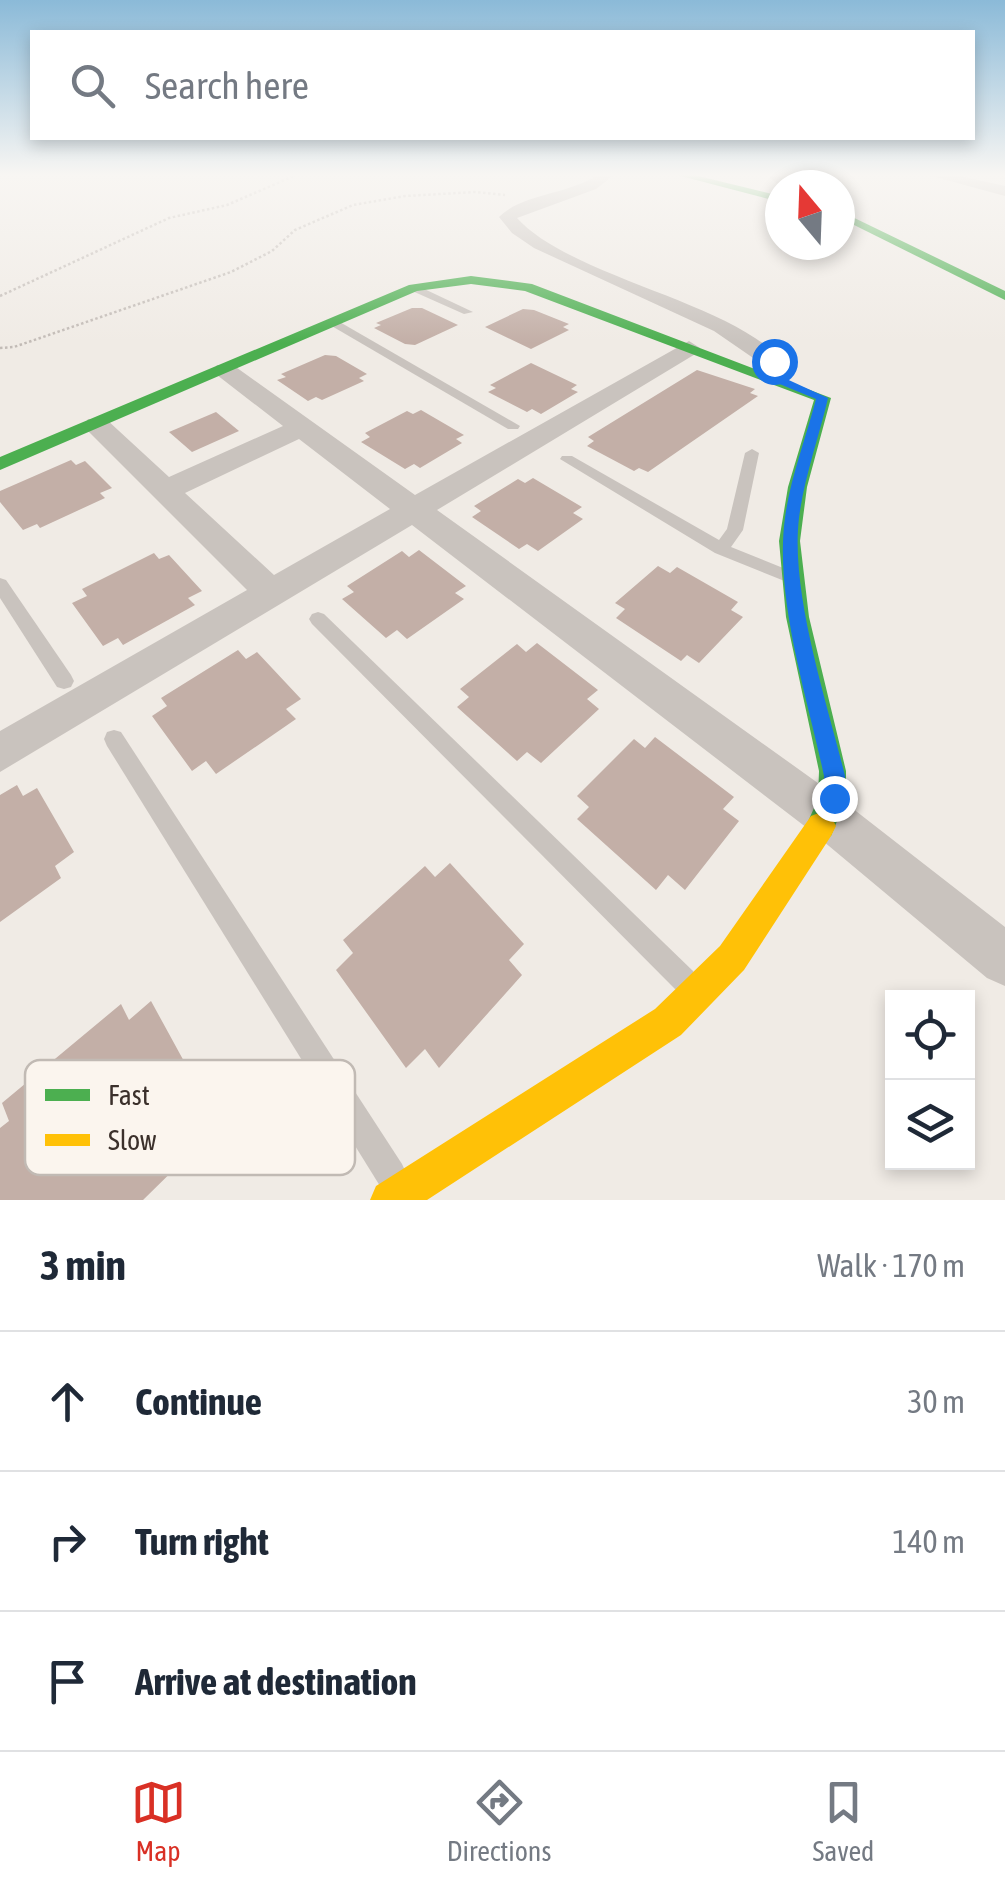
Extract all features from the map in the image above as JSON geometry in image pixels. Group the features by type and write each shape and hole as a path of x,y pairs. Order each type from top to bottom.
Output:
{"street":[{"path":"518,231 540,246 721,326 774,361 762,372"},
{"path":"874,231 1005,296"},
{"path":"0,464 414,288 470,280 509,283 762,372 822,398 792,516 792,577 834,776 828,816 732,958 699,995 642,1040 396,1196"},
{"path":"0,753 689,348"},
{"path":"225,370 828,816 1005,960"},
{"path":"98,424 271,594"},
{"path":"164,491 302,427"}],"lane":[{"path":"414,288 468,312"},
{"path":"334,323 513,426"},
{"path":"721,549 735,530 752,453"},
{"path":"567,459 721,549 792,577"},
{"path":"0,584 64,680"},
{"path":"318,620 699,995"},
{"path":"114,738 312,1060"},
{"path":"355,1129 396,1196"}],"path":[{"path":"0,296 141,231"},
{"path":"0,348 14,347 231,272 272,251 294,231"}],"building":[{"path":"412,308 422,308 458,325 415,345 374,328 381,325 376,323"},
{"path":"523,309 569,324 563,327 569,330 531,349 485,327"},
{"path":"325,355 336,356 367,374 359,378 364,381 322,400 316,397 308,401 277,380 286,377 281,374"},
{"path":"531,363 577,385 571,389 578,392 541,414 532,409 527,412 488,392 496,388 490,385"},
{"path":"697,370 755,389 750,393 758,396 648,472 639,468 634,471 587,446 594,441 588,437"},
{"path":"421,410 464,435 456,439 462,443 420,468 414,464 405,469 361,442 370,437 365,433 407,411 413,414"},
{"path":"216,412 239,431 192,452 169,432"},
{"path":"71,460 76,465 85,461 112,488 100,493 105,498 40,528 37,524 23,530 0,502 0,491"},
{"path":"533,478 582,507 573,513 583,519 538,551 527,544 519,549 472,517 481,511 474,506 518,479 525,483"},
{"path":"419,550 466,586 455,593 464,599 407,639 397,630 386,638 342,599 354,592 347,586 402,551 409,557"},
{"path":"154,553 159,559 169,555 202,591 188,598 195,605 123,645 118,638 103,646 72,603 87,596 82,589"},
{"path":"658,566 670,573 677,567 738,602 731,610 743,617 699,663 687,655 681,661 616,618 625,609 615,603"},
{"path":"537,643 598,690 587,699 599,709 541,763 527,752 517,761 457,707 469,697 460,689 517,644 526,652"},
{"path":"238,650 246,659 257,652 301,699 286,709 296,719 216,774 206,761 192,771 152,716 167,706 161,698"},
{"path":"655,737 734,797 723,809 739,821 685,890 668,875 656,890 577,819 589,807 577,796 634,739 645,748"},
{"path":"17,785 23,796 37,788 74,852 55,866 61,878 0,922 0,795"},
{"path":"450,863 524,944 509,960 522,975 439,1068 425,1049 406,1068 336,970 353,953 343,940 425,866 435,877"},
{"path":"151,1001 183,1060 54,1060 121,1004 129,1020"},
{"path":"25,1084 25,1175 168,1175 143,1200 0,1200 0,1128 9,1121 2,1103"}],"traffic: fast":[{"path":"874,231 1005,296"},
{"path":"0,464 414,288 471,280 527,287 823,398 798,487 790,541 793,591 833,771 832,799 821,826"}],"traffic: slow":[{"path":"390,1200 668,1022 732,958 821,826"}],"route":[{"path":"774,361 762,372 822,398 792,516 790,545 798,610 834,776 834,798"}]}
